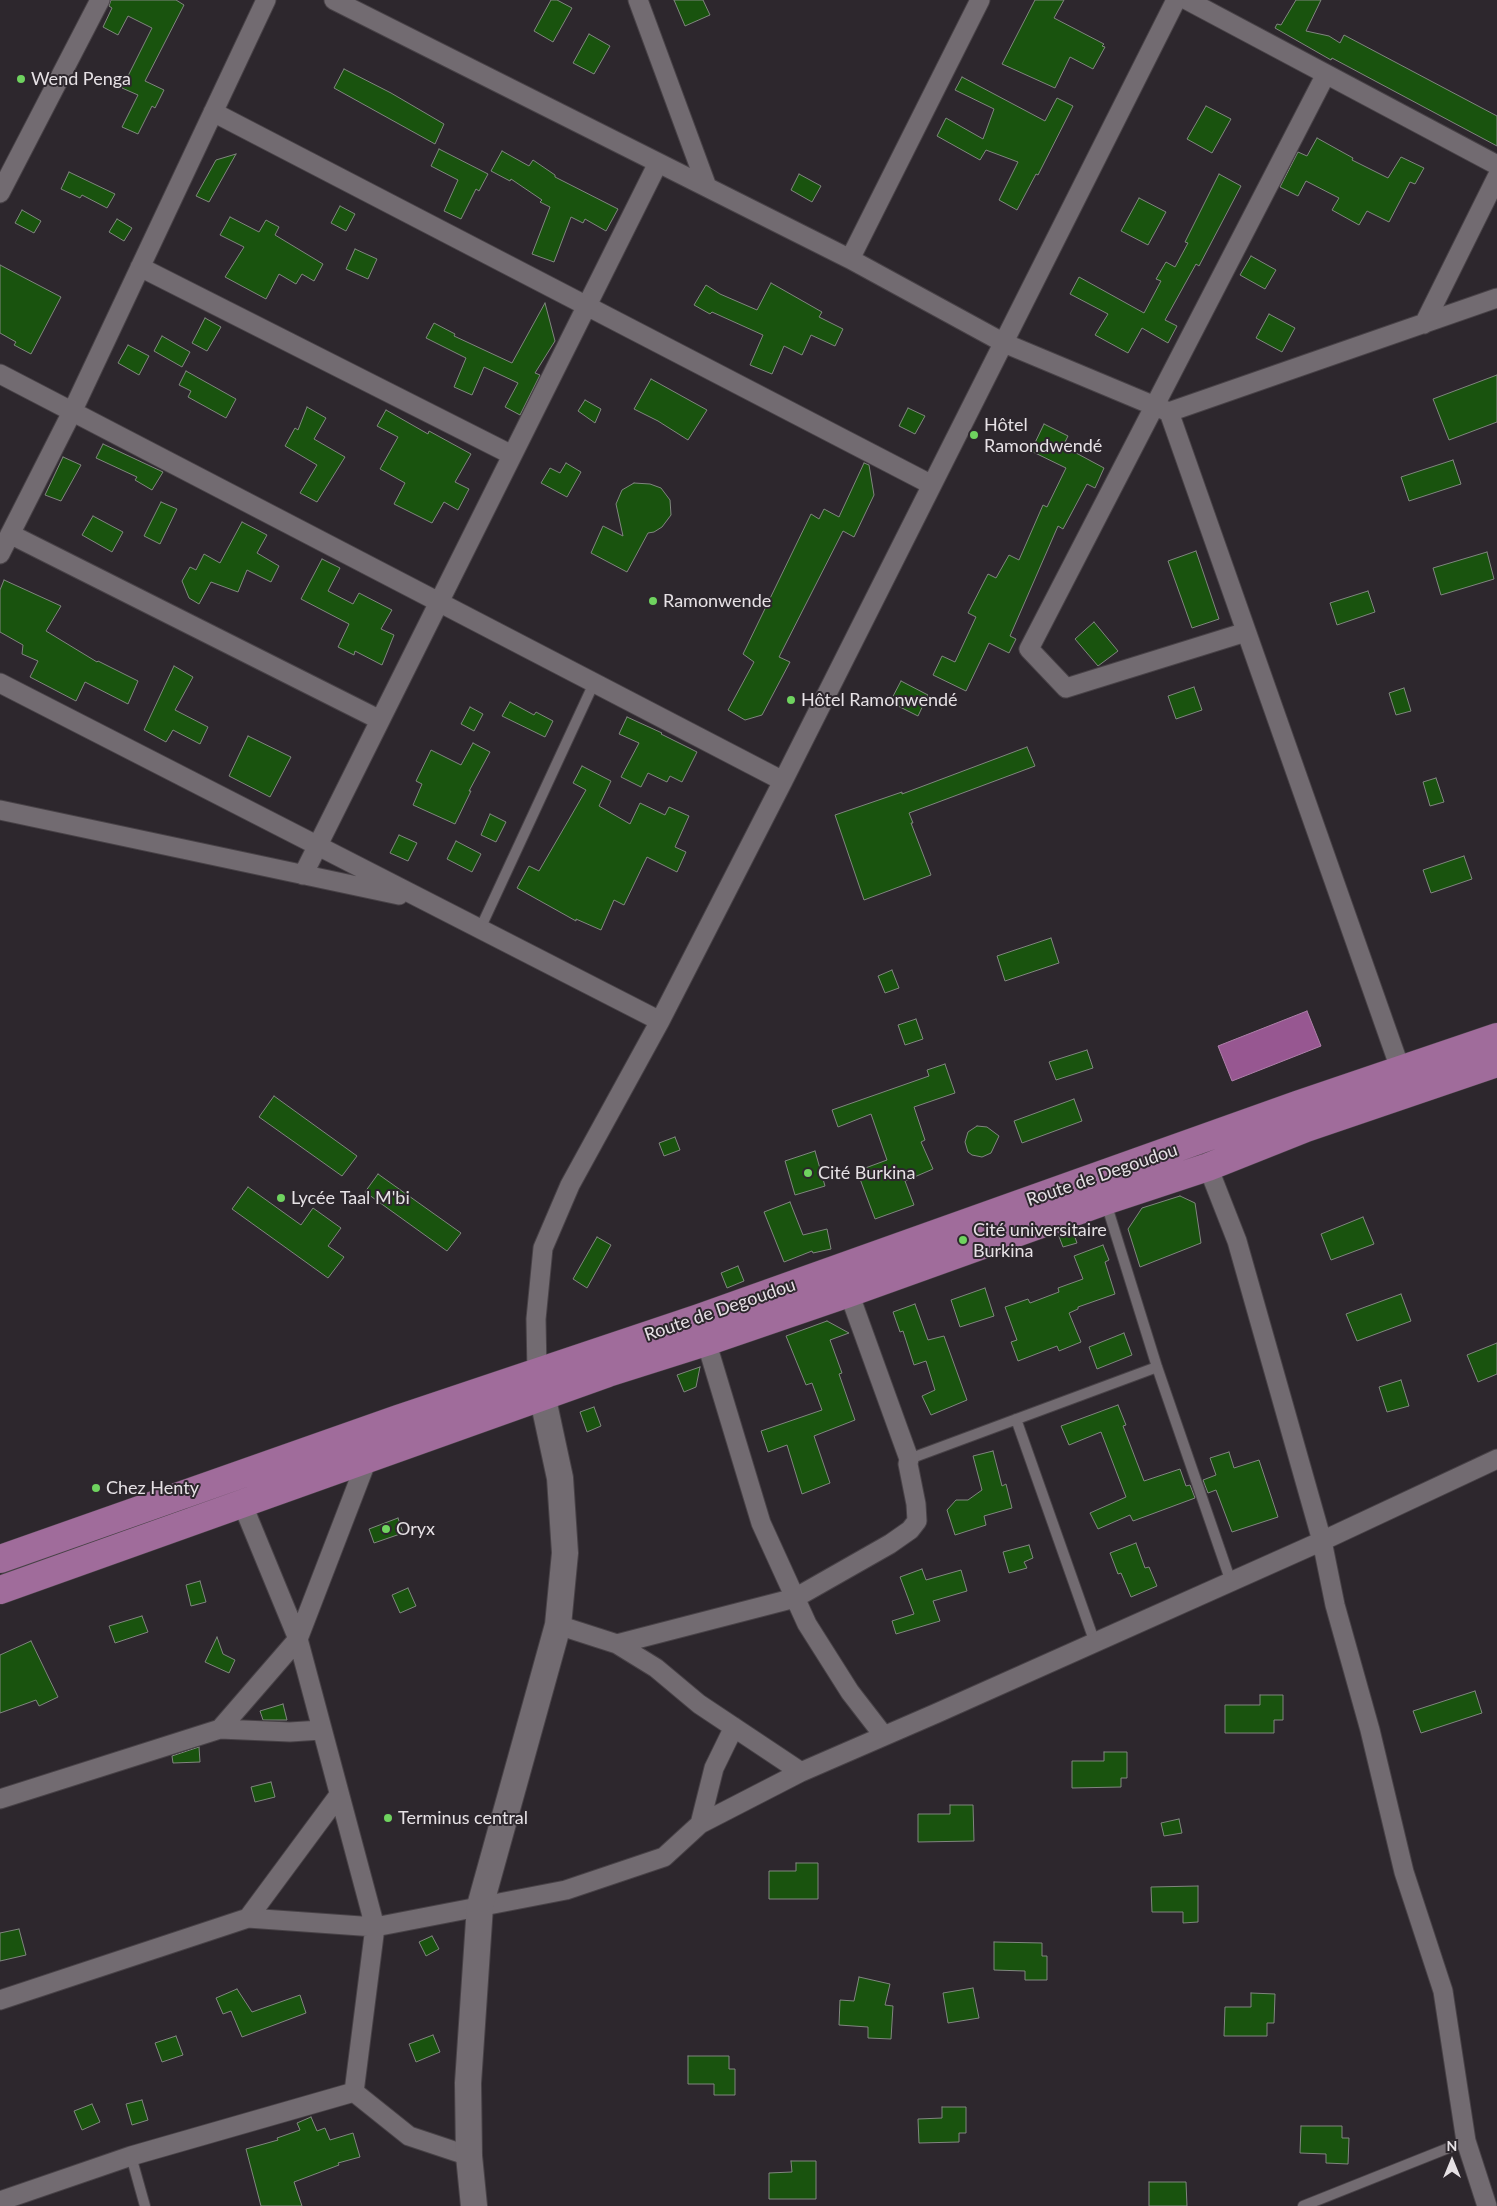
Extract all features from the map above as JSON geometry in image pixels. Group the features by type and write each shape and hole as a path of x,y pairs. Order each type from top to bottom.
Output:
{"main road":[{"name":"Route de Degoudou","path":"539,1385 702,1330 849,1293 1298,1105 1497,1037"},
{"name":"Route de Degoudou","path":"702,1330 839,1267 1101,1189 1208,1167 1306,1128 1497,1063"},
{"path":"0,1559 381,1425 539,1385"},
{"path":"0,1590 368,1458 539,1385"}],"street":[{"path":"0,193 100,0"},
{"path":"0,554 72,412 266,0"},
{"path":"334,0 850,259 1004,343 1162,409 1424,324 1497,298"},
{"path":"638,0 707,188"},
{"path":"850,259 980,0"},
{"path":"474,2206 469,2156 468,2084 480,1906 558,1625 565,1553 560,1478 539,1385 536,1319 543,1248 570,1185 660,1021 783,781 1176,0"},
{"path":"1187,0 1497,165"},
{"path":"1246,632 1066,688 1029,649 1162,409 1326,74"},
{"path":"213,112 932,486"},
{"path":"303,875 658,162"},
{"path":"1424,324 1497,177"},
{"path":"140,267 512,455"},
{"path":"0,374 783,781"},
{"path":"1162,409 1246,632 1400,1071"},
{"path":"10,534 380,720"},
{"path":"0,683 660,1021"},
{"path":"0,810 425,901"},
{"path":"1208,1167 1237,1241 1322,1542 1335,1605 1370,1730 1404,1872 1443,1991 1466,2142 1487,2206"},
{"path":"617,1644 796,1598 890,1544 917,1521 916,1504 908,1464 909,1459 839,1267"},
{"path":"702,1330 760,1523 808,1624 846,1686 884,1736"},
{"path":"220,1729 298,1639 381,1425"},
{"path":"0,2000 248,1918 375,1927 566,1890 664,1857 700,1824 801,1772 1322,1542 1497,1459"},
{"path":"242,1503 298,1639 375,1927 354,2092"},
{"path":"558,1625 617,1644 656,1668 678,1688 801,1772"},
{"path":"700,1824 714,1768 734,1727"},
{"path":"0,1800 220,1729 290,1732 321,1730"},
{"path":"248,1918 339,1794"},
{"path":"354,2092 409,2136 469,2156"},
{"path":"0,2201 131,2156 354,2092"}],"lane":[{"path":"480,929 594,683"},
{"path":"1101,1189 1157,1367 1231,1582"},
{"path":"909,1459 1157,1367"},
{"path":"1016,1419 1095,1643"},
{"path":"1303,2206 1466,2142"},
{"path":"131,2156 145,2206"}],"shaded area":[{"path":"1307,1011 1321,1046 1232,1081 1218,1046"}],"building":[{"path":"111,0 176,0 184,5 145,81 164,90 155,108 152,106 138,134 122,127 138,95 122,88 152,28 128,16 118,35 103,27 112,8 109,6"},
{"path":"551,0 557,0 572,8 553,42 534,31"},
{"path":"674,0 703,0 710,15 685,26"},
{"path":"1035,0 1064,0 1054,18 1104,44 1102,46 1105,47 1093,69 1070,57 1055,88 1002,64"},
{"path":"1296,0 1321,0 1306,31 1329,36 1340,43 1344,35 1497,116 1497,146 1332,58 1331,60 1275,28 1277,24 1281,25"},
{"path":"589,34 610,46 594,74 573,63"},
{"path":"344,69 391,93 444,124 435,144 334,88"},
{"path":"962,77 1045,121 1057,98 1073,106 1038,175 1036,174 1017,210 999,200 1018,162 986,150 980,160 937,136 946,118 983,139 994,109 955,90"},
{"path":"1206,106 1231,119 1212,153 1187,139"},
{"path":"1317,138 1353,158 1352,160 1388,178 1401,157 1424,168 1415,184 1410,182 1389,222 1367,211 1359,225 1332,210 1339,198 1306,181 1298,196 1280,187 1298,152 1307,156"},
{"path":"439,149 488,174 479,191 476,189 461,219 444,211 458,180 431,166"},
{"path":"502,151 529,166 533,160 555,175 555,177 618,209 606,231 585,219 583,223 571,217 554,262 532,254 550,207 540,202 542,200 511,179 510,181 491,171"},
{"path":"236,154 209,202 196,196 216,160"},
{"path":"69,172 115,194 107,208 82,195 80,198 61,189"},
{"path":"799,174 821,186 812,202 791,190"},
{"path":"1219,174 1241,186 1199,266 1196,264 1165,320 1177,326 1168,343 1142,328 1128,353 1095,335 1108,314 1070,294 1079,277 1144,313 1161,281 1156,279 1166,262 1175,267 1188,243 1185,242"},
{"path":"1139,198 1166,212 1148,245 1121,231"},
{"path":"340,206 355,214 346,231 331,223"},
{"path":"22,210 41,221 34,233 15,223"},
{"path":"230,217 259,232 266,220 279,227 275,235 323,264 314,281 302,274 296,284 279,274 266,299 225,277 244,247 220,235"},
{"path":"117,219 132,228 124,241 109,232"},
{"path":"355,249 377,259 368,279 346,269"},
{"path":"1251,256 1276,270 1265,289 1240,275"},
{"path":"0,265 61,297 31,354 14,345 16,342 0,333"},
{"path":"771,283 822,312 819,317 843,329 835,346 811,335 802,355 784,346 772,374 750,365 763,335 712,312 710,314 694,305 706,285 720,294 757,310"},
{"path":"545,303 555,341 535,373 540,375 520,415 505,407 518,383 484,367 472,395 454,387 466,358 426,338 434,323 455,334 454,336 512,363"},
{"path":"1269,314 1295,328 1282,352 1256,338"},
{"path":"205,318 221,327 207,351 192,343"},
{"path":"162,336 190,352 182,367 154,351"},
{"path":"128,345 149,356 139,375 118,363"},
{"path":"186,371 236,399 226,418 188,397 191,391 179,385"},
{"path":"1497,375 1497,422 1449,440 1433,399"},
{"path":"651,379 707,410 688,440 658,421 634,409"},
{"path":"585,400 601,409 595,423 578,411"},
{"path":"307,407 326,418 314,439 345,457 317,502 300,493 317,465 285,446 295,428 298,430"},
{"path":"908,408 925,416 915,434 899,426"},
{"path":"386,410 428,434 429,431 471,454 455,482 469,489 458,510 444,502 432,523 394,504 405,483 380,469 398,437 377,426"},
{"path":"1044,424 1068,436 1063,446 1104,468 1095,488 1087,484 1063,529 1058,526 1010,636 1016,639 1009,653 989,643 966,691 933,675 942,656 955,662 976,617 968,613 988,574 996,578 1009,555 1019,560 1043,505 1047,507 1066,468 1031,451"},
{"path":"103,444 163,472 152,490 135,480 137,477 96,458"},
{"path":"63,457 81,465 61,501 45,495"},
{"path":"1453,460 1461,484 1409,501 1401,477"},
{"path":"566,463 581,472 567,497 541,483 550,468 560,473"},
{"path":"864,463 869,465 874,495 854,537 843,531 779,657 790,662 762,715 745,720 728,710 754,662 743,654 811,514 819,519 824,509 839,517"},
{"path":"634,483 650,484 661,488 670,500 671,515 662,527 648,533 627,572 591,553 603,526 623,536 616,504 622,490"},
{"path":"161,502 177,509 160,544 144,536"},
{"path":"93,516 123,532 112,552 82,535"},
{"path":"242,522 267,535 257,553 279,566 271,582 247,570 238,592 211,582 199,604 189,598 182,581 190,567 196,570 204,554 220,563"},
{"path":"1196,551 1219,619 1192,628 1168,561"},
{"path":"1487,552 1494,579 1441,595 1433,568"},
{"path":"322,559 340,568 328,591 353,604 359,593 392,610 381,629 394,635 382,665 355,651 354,655 338,647 349,624 301,599"},
{"path":"4,580 61,606 46,631 97,662 138,681 128,704 85,682 76,701 30,677 38,661 22,654 23,645 0,632 0,590"},
{"path":"1368,591 1375,612 1337,625 1330,603"},
{"path":"1094,622 1118,651 1098,666 1075,639"},
{"path":"174,666 193,677 175,710 208,727 200,744 173,730 166,742 144,730"},
{"path":"901,681 928,695 918,716 890,702"},
{"path":"1194,687 1202,710 1176,719 1168,696"},
{"path":"1404,688 1411,711 1396,715 1389,693"},
{"path":"510,702 534,715 536,712 553,721 545,737 502,716"},
{"path":"470,707 483,714 474,731 461,724"},
{"path":"627,717 697,752 682,782 670,776 667,782 648,773 641,787 621,777 639,743 619,734"},
{"path":"248,736 291,757 270,797 229,776"},
{"path":"473,743 490,752 469,791 471,791 455,824 413,805 422,784 416,781 431,750 461,765"},
{"path":"1027,747 1035,766 909,813 931,875 864,900 835,815 902,792 902,794"},
{"path":"582,766 611,781 599,806 630,824 640,803 665,815 669,807 689,816 675,847 686,852 677,872 647,857 624,905 614,900 601,930 576,919 576,921 517,888 529,866 539,871 586,790 573,783"},
{"path":"1436,778 1444,802 1430,806 1423,782"},
{"path":"490,814 506,822 496,842 481,835"},
{"path":"399,835 417,843 408,861 390,853"},
{"path":"456,841 481,854 472,872 447,859"},
{"path":"1464,856 1472,879 1431,893 1423,870"},
{"path":"1051,938 1059,963 1005,981 997,956"},
{"path":"892,970 899,988 885,993 878,976"},
{"path":"916,1019 923,1039 905,1045 898,1025"},
{"path":"1087,1050 1093,1068 1056,1080 1049,1062"},
{"path":"945,1064 955,1093 914,1107 925,1140 921,1142 933,1169 905,1181 914,1205 875,1219 857,1171 887,1160 871,1114 838,1127 832,1110 929,1076 927,1070"},
{"path":"274,1096 357,1156 342,1176 259,1117"},
{"path":"1074,1099 1082,1121 1022,1143 1014,1121"},
{"path":"977,1126 987,1127 999,1136 991,1153 982,1157 968,1152 965,1142 968,1132"},
{"path":"675,1137 680,1150 664,1156 659,1143"},
{"path":"815,1151 825,1186 795,1195 785,1161"},
{"path":"378,1174 461,1233 447,1251 365,1192"},
{"path":"248,1187 301,1225 313,1208 341,1228 328,1246 344,1257 328,1278 232,1209"},
{"path":"1180,1196 1195,1203 1201,1243 1140,1267 1128,1229 1142,1208"},
{"path":"790,1202 803,1235 827,1229 831,1249 813,1253 812,1251 784,1262 764,1212"},
{"path":"1363,1217 1374,1244 1331,1260 1321,1234"},
{"path":"1072,1229 1077,1243 1063,1247 1058,1234"},
{"path":"597,1237 611,1245 587,1288 573,1279"},
{"path":"1103,1245 1109,1260 1105,1262 1115,1294 1078,1307 1078,1309 1069,1313 1081,1342 1059,1351 1057,1346 1018,1361 1011,1342 1017,1340 1005,1307 1028,1299 1030,1303 1059,1292 1058,1288 1083,1279 1074,1256"},
{"path":"738,1266 744,1281 727,1288 721,1273"},
{"path":"985,1288 994,1316 960,1327 951,1300"},
{"path":"1401,1294 1411,1321 1357,1341 1346,1314"},
{"path":"915,1304 928,1340 944,1336 967,1400 931,1415 922,1396 935,1390 926,1361 914,1365 903,1331 900,1332 893,1312"},
{"path":"827,1321 849,1333 830,1340 842,1373 839,1374 855,1420 814,1436 830,1483 802,1494 787,1445 768,1452 761,1431 822,1410 812,1383 806,1385 786,1336"},
{"path":"1124,1333 1132,1355 1097,1369 1089,1347"},
{"path":"1497,1343 1497,1374 1478,1382 1467,1355"},
{"path":"700,1367 696,1387 684,1392 677,1375"},
{"path":"1401,1380 1409,1406 1387,1412 1379,1387"},
{"path":"1118,1405 1126,1425 1123,1426 1144,1481 1180,1469 1186,1486 1190,1485 1195,1498 1133,1521 1130,1515 1098,1529 1090,1513 1126,1497 1101,1432 1069,1445 1061,1426"},
{"path":"594,1407 601,1426 587,1432 580,1412"},
{"path":"993,1451 1002,1486 1006,1484 1012,1508 984,1516 986,1525 955,1535 947,1510 956,1500 968,1500 982,1490 973,1456"},
{"path":"1229,1452 1234,1468 1259,1460 1278,1517 1232,1532 1216,1490 1208,1493 1203,1480 1216,1475 1210,1458"},
{"path":"398,1518 403,1533 374,1543 369,1529"},
{"path":"1136,1543 1145,1568 1149,1567 1157,1586 1131,1597 1121,1573 1118,1574 1110,1553"},
{"path":"1029,1545 1033,1558 1024,1562 1027,1568 1009,1573 1003,1552"},
{"path":"922,1569 926,1580 961,1570 967,1591 933,1601 940,1621 896,1634 892,1621 914,1614 900,1577"},
{"path":"200,1581 206,1602 191,1606 186,1585"},
{"path":"408,1588 416,1606 400,1613 392,1595"},
{"path":"142,1616 148,1632 115,1643 109,1626"},
{"path":"217,1637 223,1654 235,1660 229,1673 205,1662"},
{"path":"31,1641 58,1697 39,1706 36,1700 0,1713 0,1655"},
{"path":"1475,1691 1482,1713 1421,1733 1413,1711"},
{"path":"1260,1695 1283,1695 1283,1720 1274,1720 1274,1733 1225,1733 1225,1705 1260,1705"},
{"path":"283,1704 287,1720 263,1720 260,1711"},
{"path":"199,1747 200,1762 173,1763 172,1756"},
{"path":"1104,1752 1127,1752 1127,1778 1121,1778 1121,1787 1072,1788 1072,1761 1104,1761"},
{"path":"271,1782 275,1797 255,1802 251,1787"},
{"path":"950,1805 973,1805 974,1841 918,1842 918,1814 950,1814"},
{"path":"1179,1819 1182,1833 1164,1836 1161,1823"},
{"path":"796,1863 818,1863 818,1899 769,1899 769,1871 796,1871"},
{"path":"1198,1886 1198,1922 1183,1923 1183,1912 1152,1912 1151,1887"},
{"path":"19,1929 26,1955 0,1961 0,1933"},
{"path":"432,1936 439,1949 426,1956 419,1942"},
{"path":"994,1942 1042,1943 1042,1956 1047,1956 1047,1980 1025,1980 1025,1971 994,1970"},
{"path":"859,1977 890,1984 885,2005 893,2006 891,2039 868,2038 868,2027 839,2025 840,2000 854,2001"},
{"path":"973,1988 979,2018 948,2023 943,1993"},
{"path":"237,1989 252,2012 300,1995 306,2013 242,2037 231,2011 223,2014 216,1998"},
{"path":"1251,1993 1275,1994 1274,2023 1267,2023 1267,2036 1224,2036 1225,2007 1251,2007"},
{"path":"433,2035 440,2052 416,2062 409,2044"},
{"path":"176,2036 183,2055 162,2062 155,2043"},
{"path":"688,2056 729,2056 729,2069 735,2069 735,2095 714,2095 714,2084 688,2084"},
{"path":"142,2100 148,2120 132,2125 126,2104"},
{"path":"92,2104 100,2122 82,2130 74,2111"},
{"path":"942,2107 966,2107 966,2133 959,2133 959,2142 919,2143 918,2119 942,2118"},
{"path":"311,2117 317,2131 325,2128 330,2140 353,2133 360,2157 338,2163 339,2165 294,2182 302,2206 261,2206 246,2149 278,2140 277,2138 300,2130 297,2123"},
{"path":"1301,2126 1342,2126 1342,2138 1349,2138 1348,2164 1326,2163 1326,2154 1300,2153"},
{"path":"791,2161 816,2161 816,2199 769,2199 769,2173 792,2172"},
{"path":"1149,2182 1186,2182 1187,2206 1149,2206"}],"place":[{"name":"Wend Penga","path":"21,79"},
{"name":"Hôtel Ramondwendé","path":"974,435"},
{"name":"Ramonwende","path":"653,601"},
{"name":"Hôtel Ramonwendé","path":"791,700"},
{"name":"Cité Burkina","path":"808,1173"},
{"name":"Lycée Taal M'bi","path":"281,1198"},
{"name":"Cité universitaire Burkina","path":"963,1240"},
{"name":"Chez Henty","path":"96,1488"},
{"name":"Oryx","path":"386,1529"},
{"name":"Terminus central","path":"388,1818"}]}
